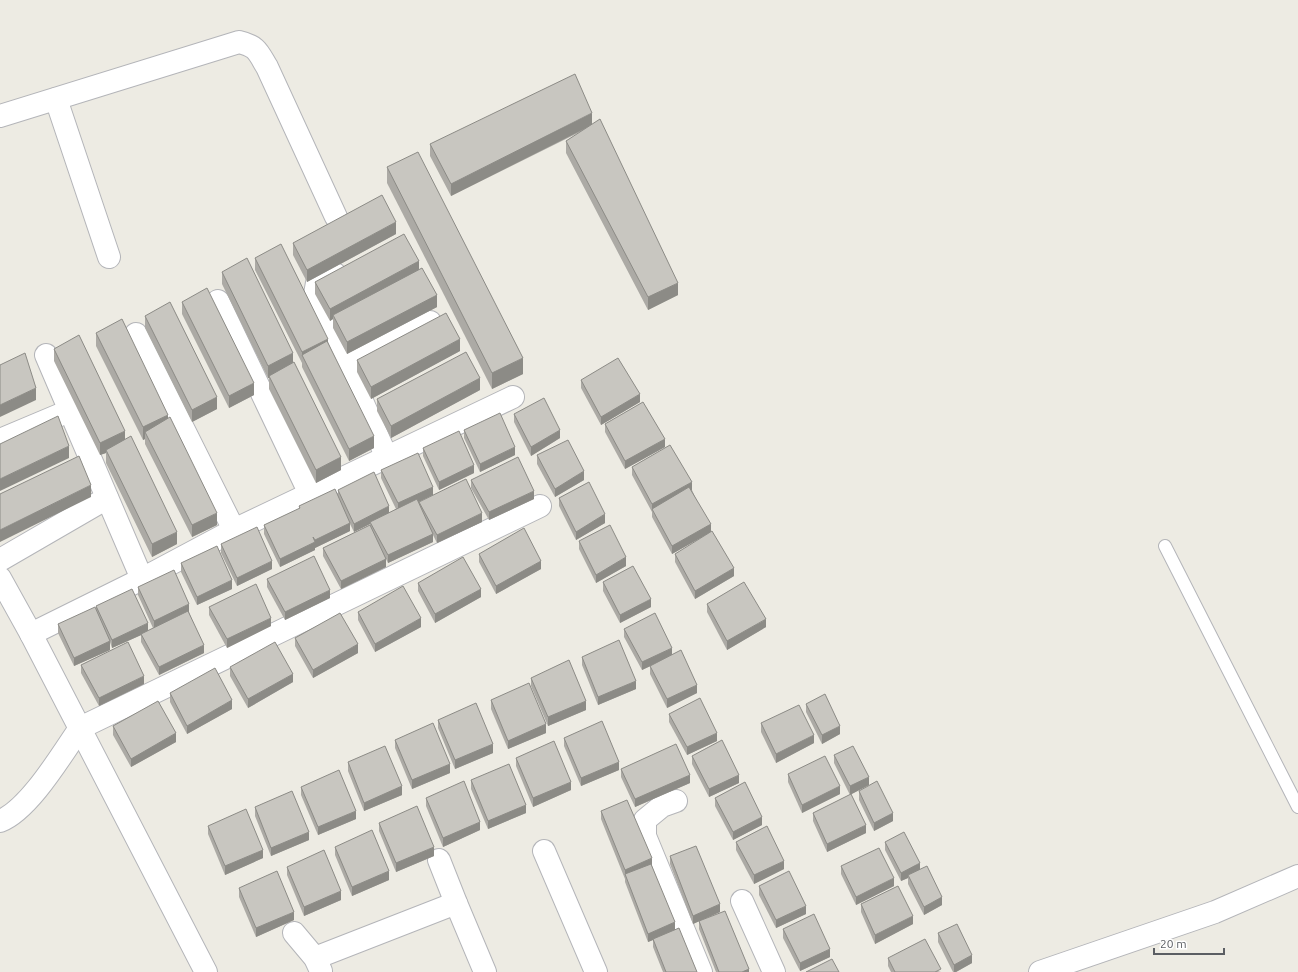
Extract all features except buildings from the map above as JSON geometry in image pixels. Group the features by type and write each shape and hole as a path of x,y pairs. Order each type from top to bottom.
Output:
{"street":[{"path":"0,116 239,42 251,44 259,53 267,67 336,217"},
{"path":"56,99 109,257"},
{"path":"350,267 317,282 315,294 386,458"},
{"path":"218,301 310,494"},
{"path":"346,364 441,317"},
{"path":"136,334 234,530"},
{"path":"46,355 142,578"},
{"path":"31,634 234,530 513,397"},
{"path":"0,440 70,410"},
{"path":"0,560 107,498"},
{"path":"0,821 5,819 20,806 41,785 80,728 540,506"},
{"path":"0,578 31,634 206,972"},
{"path":"676,801 662,806 645,820 645,836 700,972"},
{"path":"544,851 596,972"},
{"path":"439,860 485,972"},
{"path":"1040,972 1215,912 1298,876"},
{"path":"742,901 774,972"},
{"path":"294,933 319,965 456,903"}],"lane":[{"path":"1165,546 1298,807"}]}
